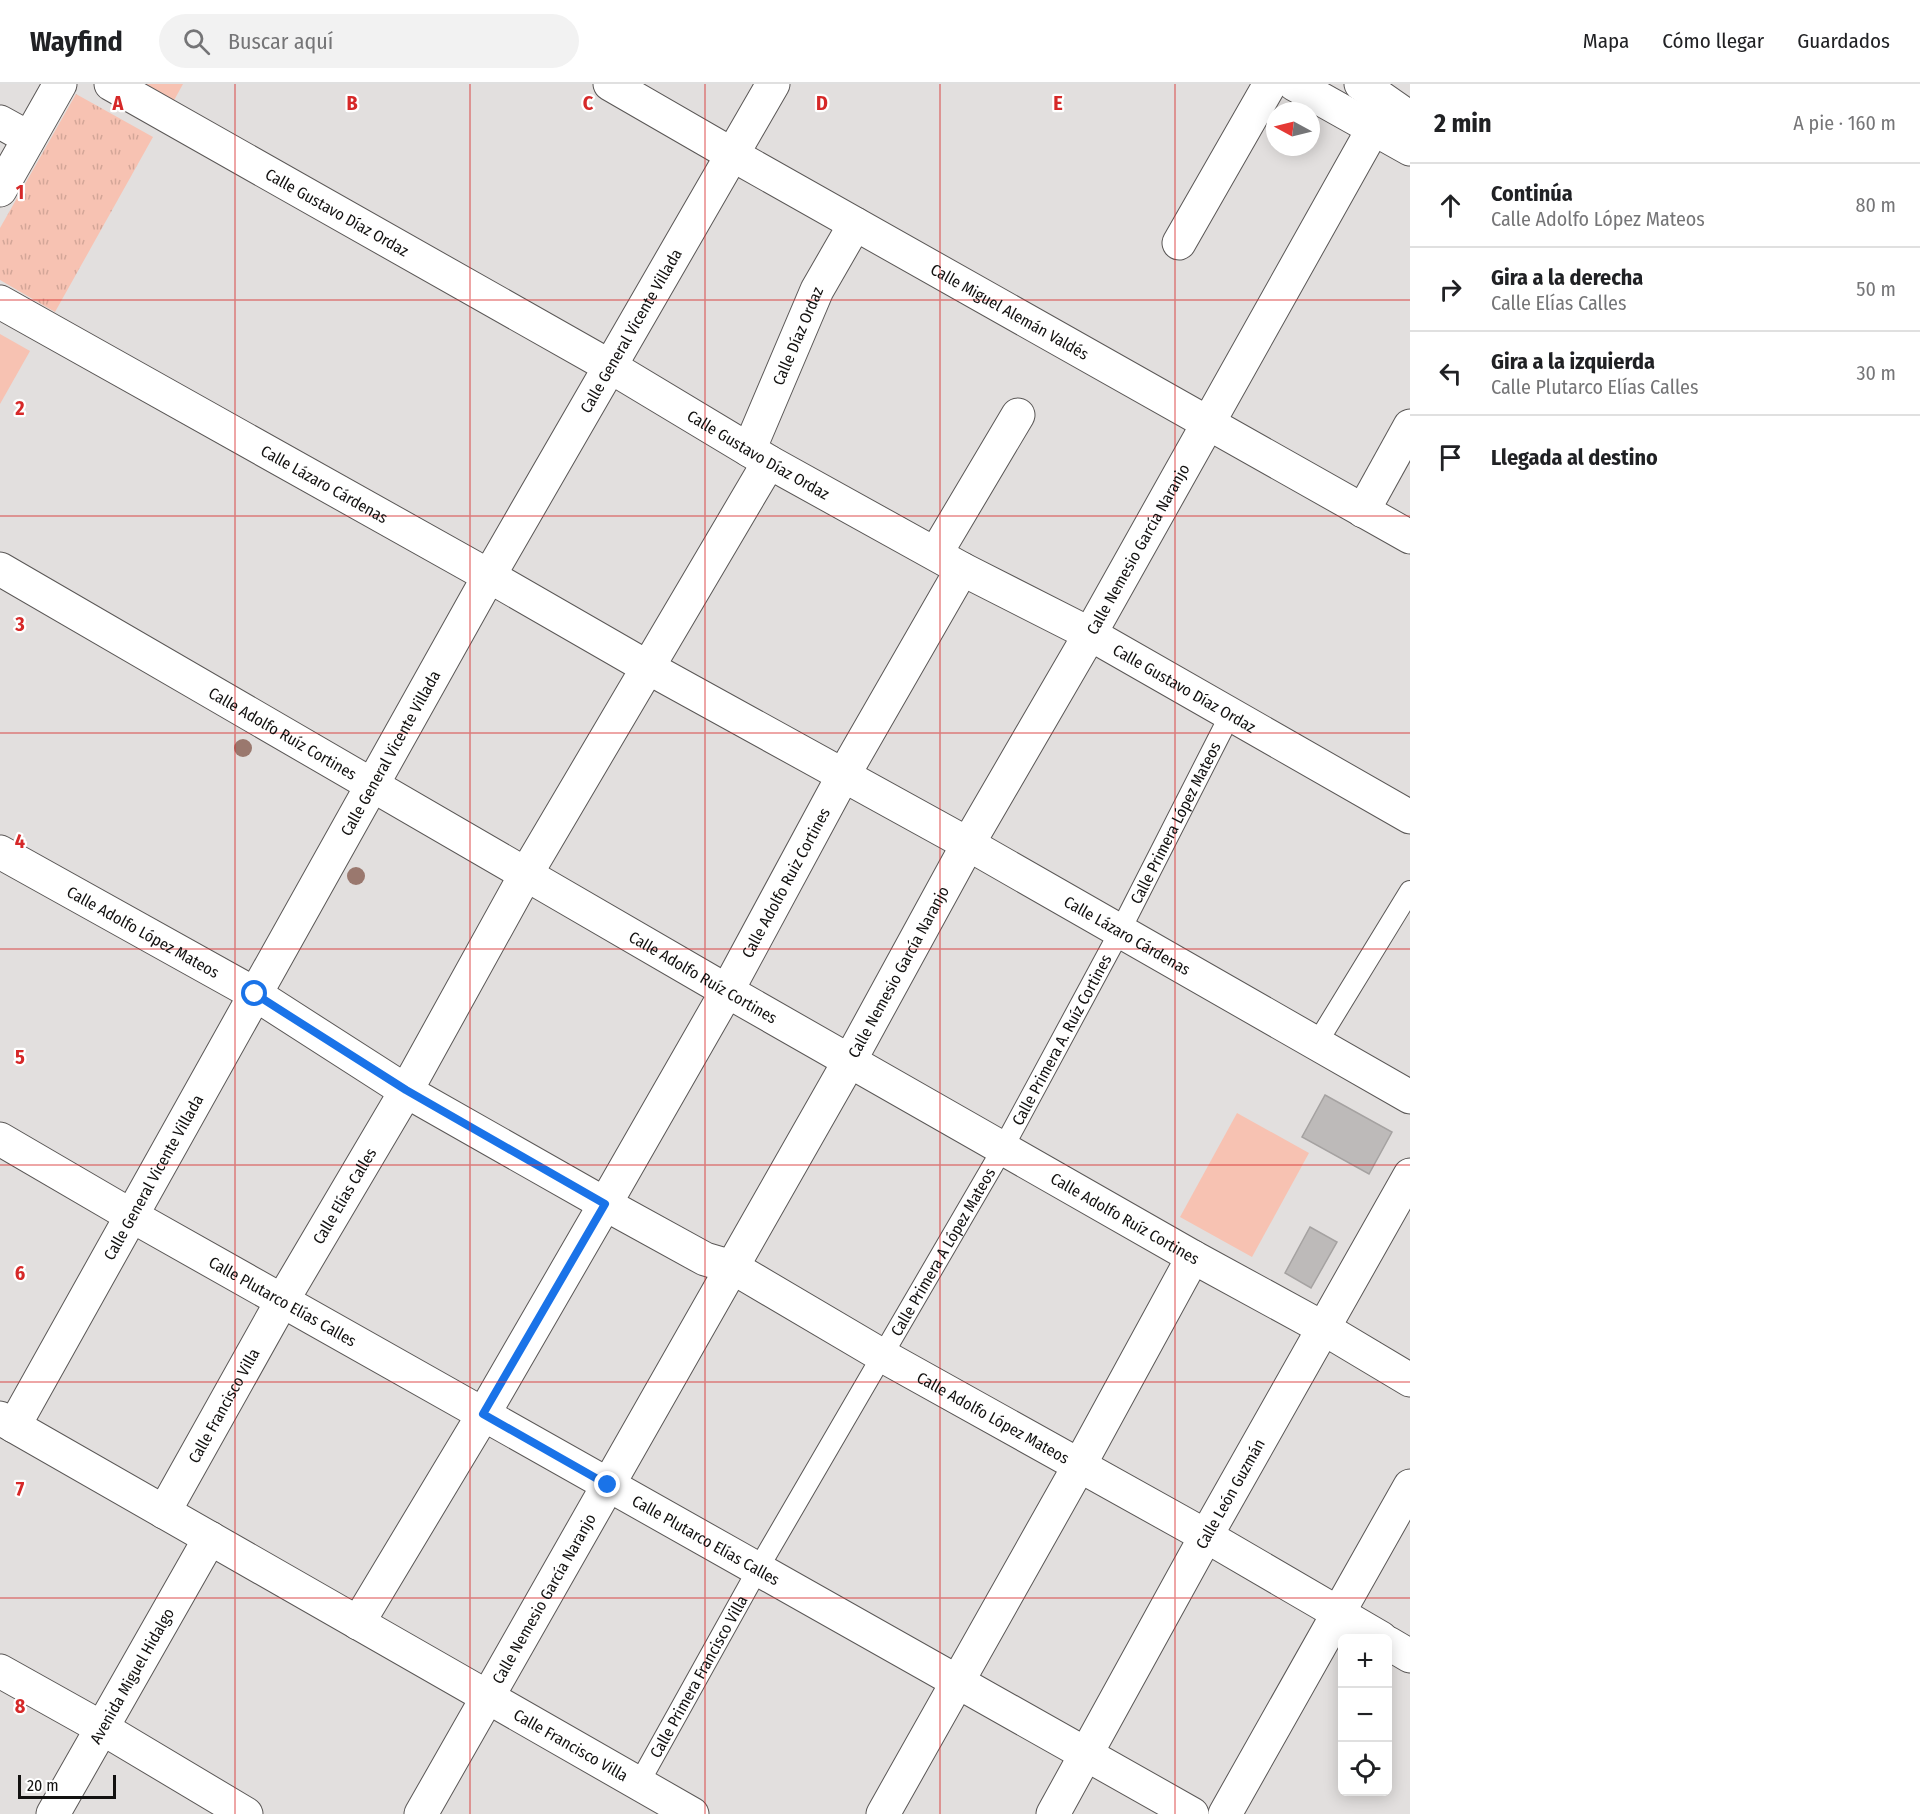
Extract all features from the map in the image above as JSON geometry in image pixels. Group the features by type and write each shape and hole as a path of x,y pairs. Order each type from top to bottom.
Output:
{"main road":[{"path":"0,190 60,84"},
{"name":"Calle Gustavo Díaz Ordaz","path":"111,84 611,367 759,456 949,561 1090,634 1410,817"},
{"name":"Calle Miguel Alemán Valdés","path":"610,84 1410,537"},
{"name":"Calle General Vicente Villada","path":"7,1422 132,1216 489,576 773,84"},
{"path":"1179,243 1270,84"},
{"path":"1294,84 1410,149"},
{"path":"1361,84 1410,118"},
{"path":"0,122 29,138"},
{"name":"Calle Nemesio García Naranjo","path":"421,1814 850,1060 968,844 1209,424 1373,129"},
{"name":"Calle Díaz Ordaz","path":"759,456 817,290 855,224"},
{"name":"Calle Lázaro Cárdenas","path":"0,302 647,667 968,844 1410,1097"},
{"path":"843,776 1018,415"},
{"path":"1363,511 1410,426"},
{"path":"406,1090 526,874 647,667 759,456"},
{"name":"Calle Adolfo Ruíz Cortines","path":"0,569 727,991 1193,1257 1323,1328 1410,1380"},
{"name":"Calle Adolfo Ruiz Cortines","path":"727,991 843,776"},
{"name":"Calle Adolfo López Mateos","path":"0,852 255,994 406,1090 605,1204 705,1259 732,1267 883,1356 1206,1536 1374,1634"},
{"path":"358,1623 483,1414 727,991"},
{"name":"Calle Elías Calles","path":"282,1301 406,1090"},
{"name":"Calle Plutarco Elías Calles","path":"0,1139 282,1301 1192,1814"},
{"name":"Calle León Guzmán","path":"1053,1814 1206,1536 1410,1175"},
{"path":"883,1814 1079,1466 1193,1257"},
{"name":"Calle Francisco Villa","path":"164,1512 282,1301"},
{"name":"Calle Francisco Villa","path":"7,1422 692,1814"},
{"path":"1225,1814 1410,1486"},
{"name":"Avenida Miguel Hidalgo","path":"53,1814 210,1538"},
{"path":"1392,1645 1410,1656"},
{"path":"0,1671 102,1728 246,1814"}],"lane":[{"name":"Calle Primera López Mateos","path":"1120,931 1230,715"},
{"path":"1317,1043 1410,891"},
{"name":"Calle Primera A. Ruíz Cortines","path":"1003,1148 1120,931"},
{"name":"Calle Primera A López Mateos","path":"758,1569 1003,1148"},
{"name":"Calle Primera Francisco Villa","path":"639,1783 758,1569"}],"green space":[{"path":"137,84 183,84 172,104"},
{"path":"76,94 153,137 55,312 0,280 0,228"},
{"path":"0,334 30,351 0,404"},
{"path":"1237,1113 1309,1153 1252,1257 1180,1217"}],"building":[{"path":"1325,1095 1392,1132 1369,1174 1302,1137"},
{"path":"1310,1227 1337,1242 1311,1288 1285,1273"}],"route":[{"path":"255,994 406,1090 605,1204 483,1414 608,1485"}]}
